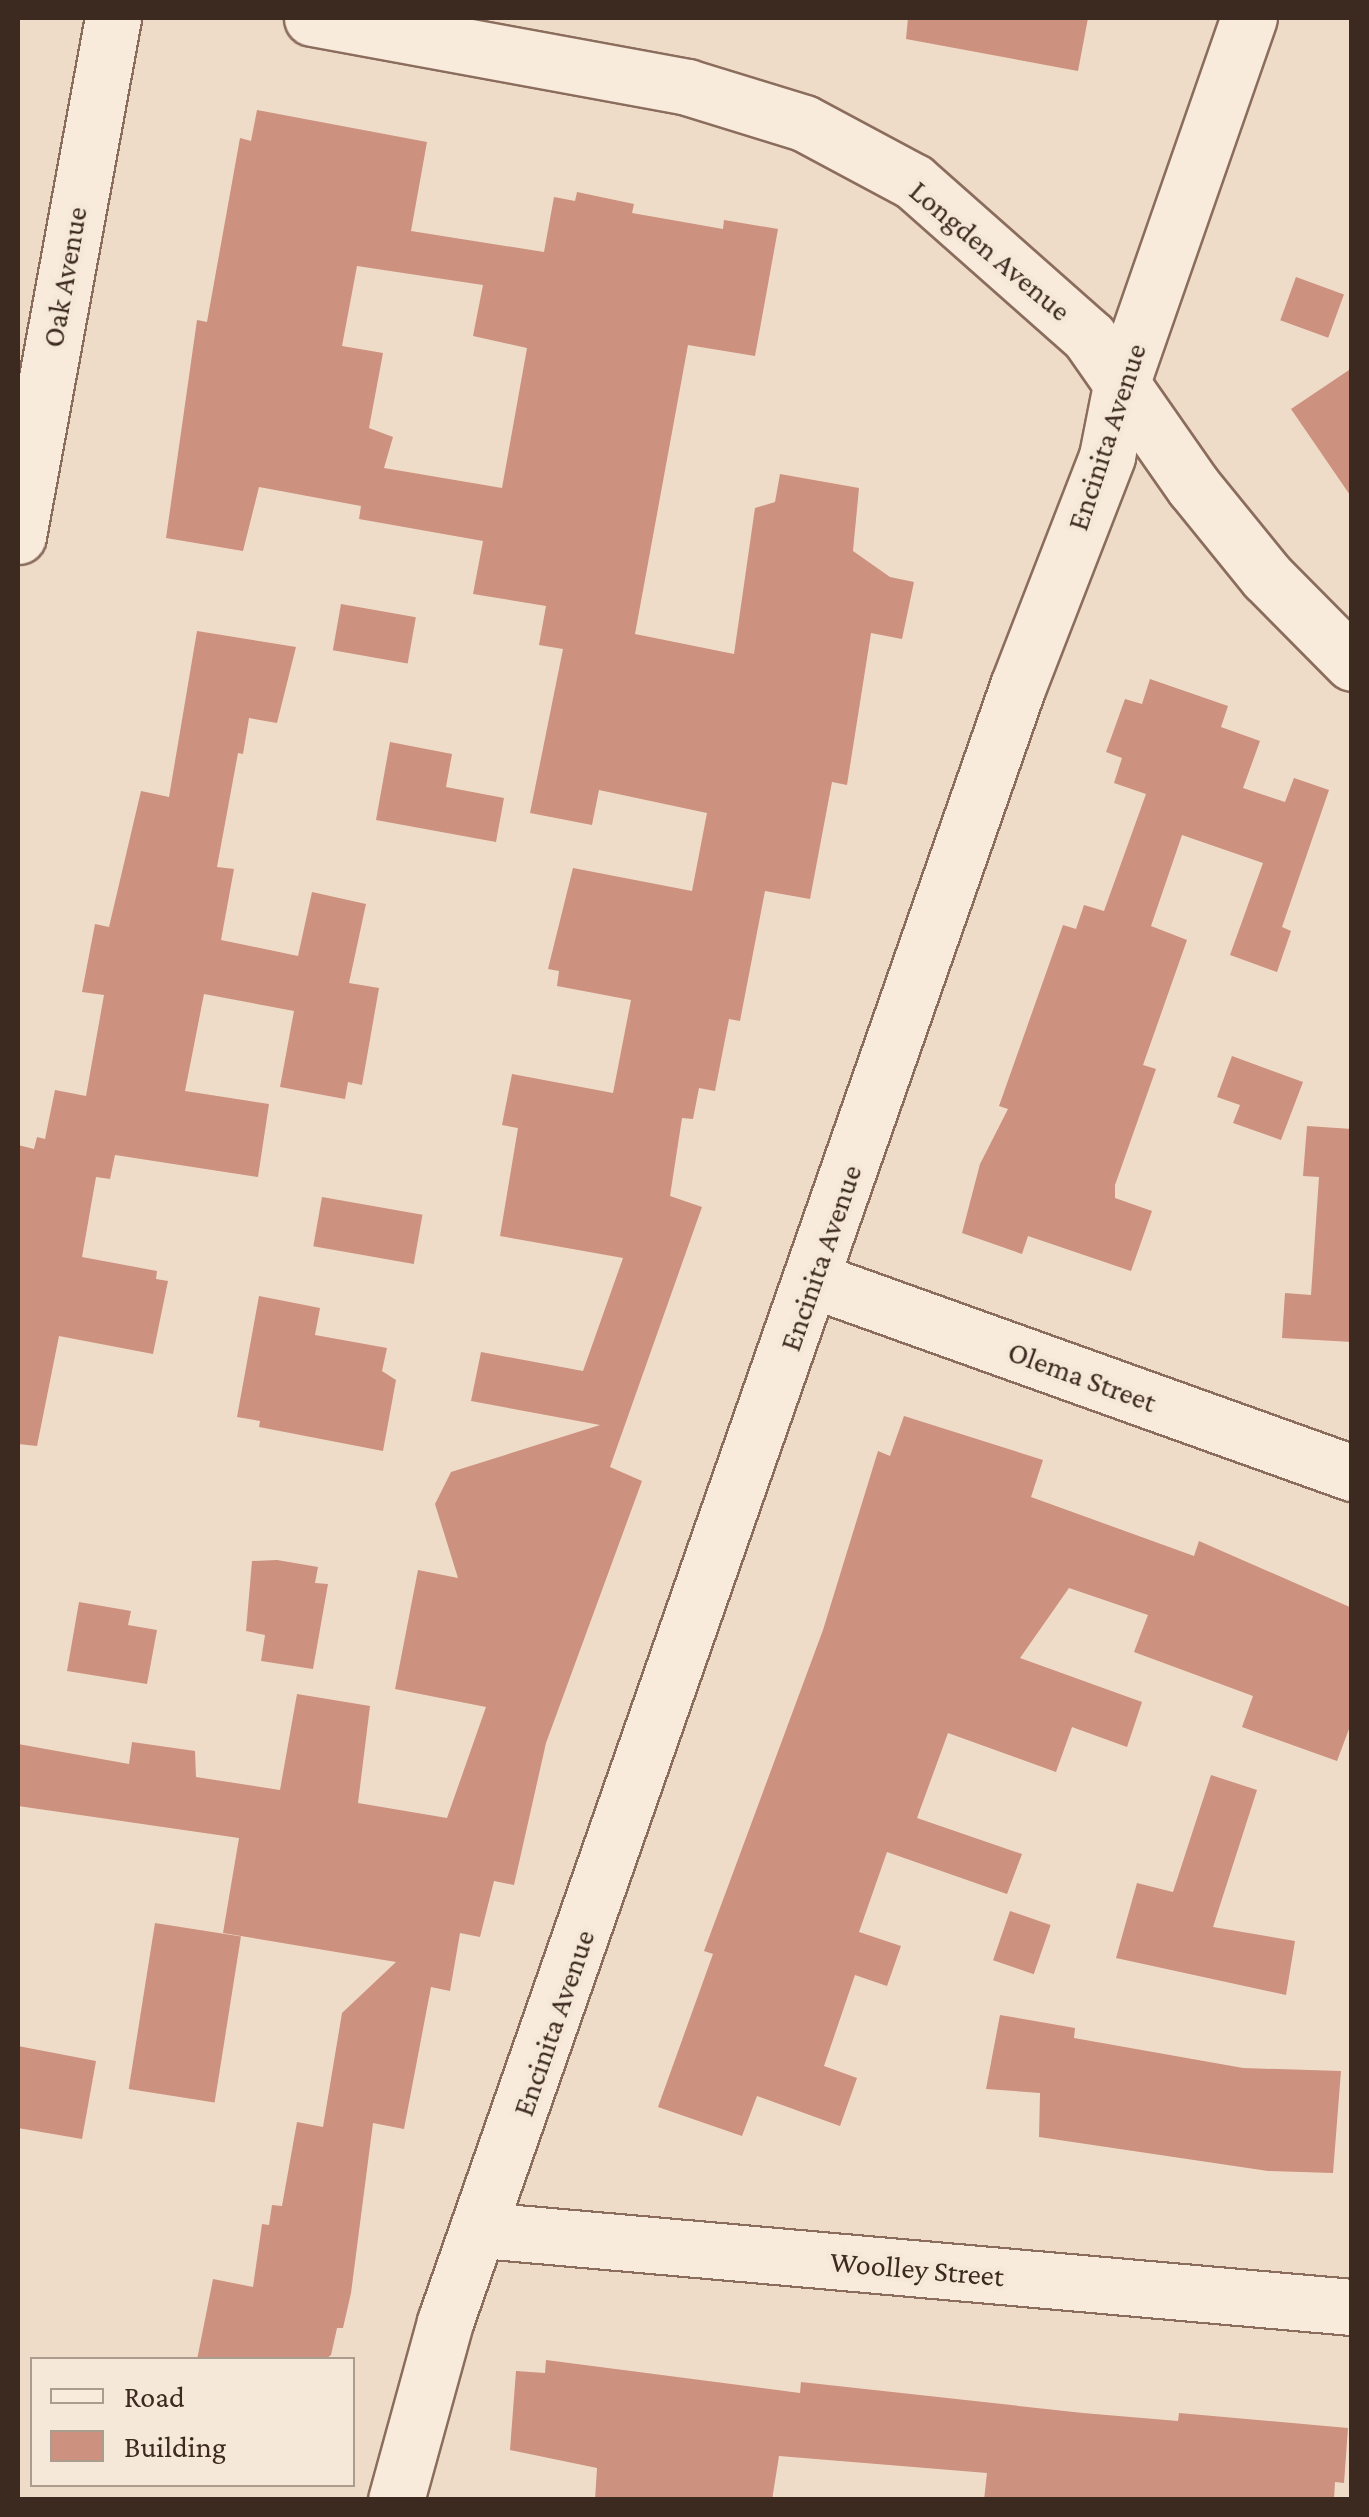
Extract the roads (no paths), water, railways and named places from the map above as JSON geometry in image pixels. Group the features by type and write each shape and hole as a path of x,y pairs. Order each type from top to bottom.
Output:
{"street":[{"name":"Oak Avenue","path":"18,536 113,18"},
{"name":"Longden Avenue","path":"312,18 687,87 804,123 914,182 990,243 1089,337 1267,578 1352,663"},
{"name":"Encinita Avenue","path":"396,2500 444,2322 482,2230 1018,686 1107,456 1122,385 1250,18"},
{"name":"Olema Street","path":"813,1280 1352,1473"},
{"name":"Woolley Street","path":"482,2230 1352,2307"}]}
